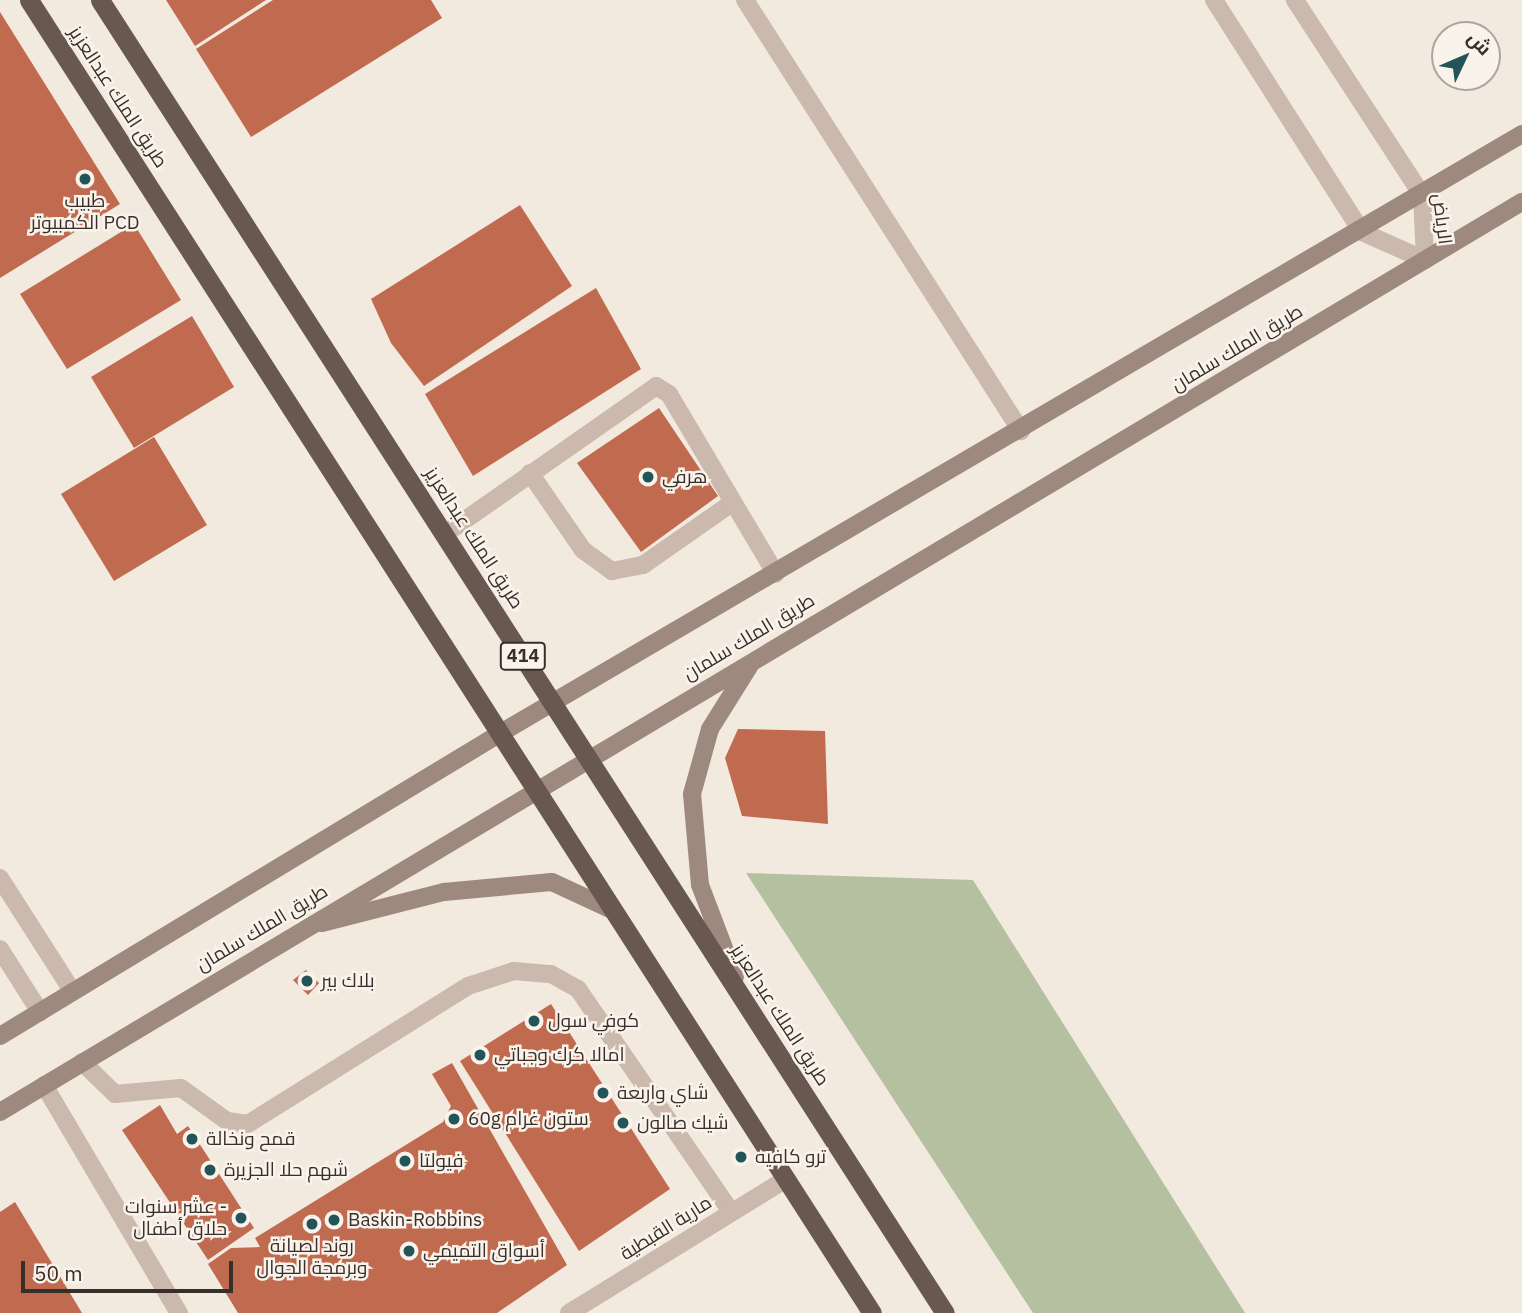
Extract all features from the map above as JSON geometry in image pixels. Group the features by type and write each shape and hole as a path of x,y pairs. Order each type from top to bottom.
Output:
{"highway":[{"name":"طريق الملك عبدالعزيز","path":"29,0 872,1313"},
{"name":"طريق الملك عبدالعزيز","path":"100,0 945,1313"}],"main road":[{"name":"طريق الملك سلمان","path":"0,1036 499,734 1362,232 1522,134"},
{"name":"طريق الملك سلمان","path":"0,1112 533,788 755,659 1522,202"},
{"path":"744,1003 700,885 692,794 710,729 755,659"},
{"path":"305,927 444,892 552,882 612,911"}],"street":[{"path":"745,0 1021,431"},
{"path":"1214,0 1362,232"},
{"name":"الرياض","path":"1295,0 1422,195 1425,260 1362,232"},
{"path":"445,534 656,386 669,394 776,574"},
{"path":"530,473 583,550 611,570 643,565 732,503"},
{"path":"0,878 73,992"},
{"path":"0,949 40,1012"},
{"path":"82,1062 115,1094 181,1088 228,1121 248,1124 468,986 514,971 551,974 578,989 731,1212"},
{"path":"44,1085 179,1313"},
{"name":"مارية القبطية","path":"569,1313 786,1179"}],"green space":[{"path":"746,873 973,880 1245,1313 1033,1313"}],"building":[{"path":"166,0 266,0 195,46"},
{"path":"273,0 431,0 442,18 251,137 196,49"},
{"path":"0,12 120,204 0,278"},
{"path":"520,205 572,286 424,386 391,343 371,299"},
{"path":"134,224 181,300 67,369 20,294"},
{"path":"596,288 641,369 473,476 425,394"},
{"path":"192,316 234,387 134,448 91,377"},
{"path":"659,408 718,496 641,552 577,463"},
{"path":"154,437 207,525 114,581 61,494"},
{"path":"738,729 825,731 828,824 742,816 725,758"},
{"path":"306,970 319,983 308,995 293,980"},
{"path":"551,1004 670,1189 579,1251 460,1061"},
{"path":"452,1063 567,1265 497,1313 238,1313 208,1264 231,1248 260,1247 255,1238 443,1122 451,1106 432,1074"},
{"path":"160,1105 177,1134 188,1126 254,1228 208,1260 122,1130"},
{"path":"15,1202 82,1313 0,1313 0,1212"}],"place":[{"name":"طبيب الكمبيوتر PCD","path":"85,179"},
{"name":"هرفي","path":"648,477"},
{"name":"بلاك بير","path":"307,981"},
{"name":"كوفي سول","path":"534,1021"},
{"name":"امالا كرك وجباتي","path":"480,1055"},
{"name":"شاي واربعة","path":"603,1093"},
{"name":"60g ستون غرام","path":"454,1119"},
{"name":"شيك صالون","path":"623,1123"},
{"name":"قمح ونخالة","path":"192,1139"},
{"name":"ترو كافيه","path":"741,1157"},
{"name":"فيولتا","path":"405,1161"},
{"name":"شهم حلا الجزيرة","path":"210,1170"},
{"name":"عشر سنوات - حلاق أطفال","path":"241,1218"},
{"name":"Baskin-Robbins","path":"334,1220"},
{"name":"روند لصيانة وبرمجة الجوال","path":"312,1224"},
{"name":"أسواق التميمي","path":"409,1251"}]}
